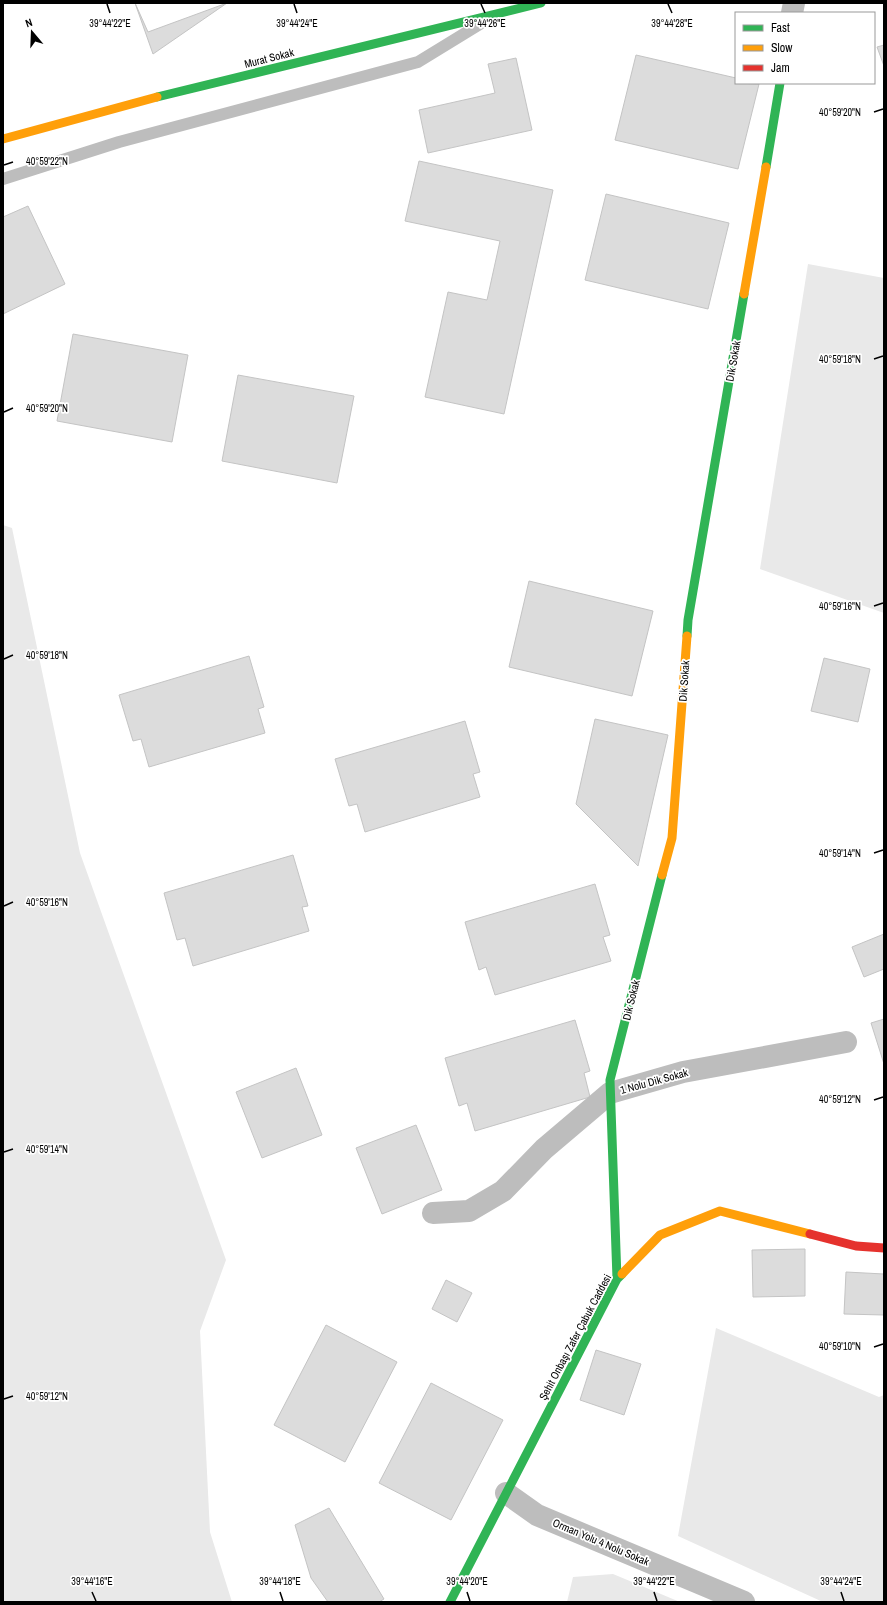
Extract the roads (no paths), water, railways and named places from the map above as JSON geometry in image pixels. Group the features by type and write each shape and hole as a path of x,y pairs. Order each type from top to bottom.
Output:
{"street":[{"name":"Murat Sokak","path":"3,139 116,107 541,3"},
{"name":"Dik Sokak","path":"617,1279 610,1080 672,838 688,620 780,84"},
{"name":"1 Nolu Dik Sokak","path":"432,1213 469,1211 503,1191 544,1149 610,1093 683,1072 846,1042"},
{"name":"Şehit Onbaşı Zafer Çabuk Caddesi","path":"450,1602 617,1279 660,1235 720,1211 856,1246 884,1248"},
{"name":"Orman Yolu 4 Nolu Sokak","path":"506,1494 537,1515 744,1602"}],"lane":[{"path":"3,178 119,142 418,62 497,14"}]}
